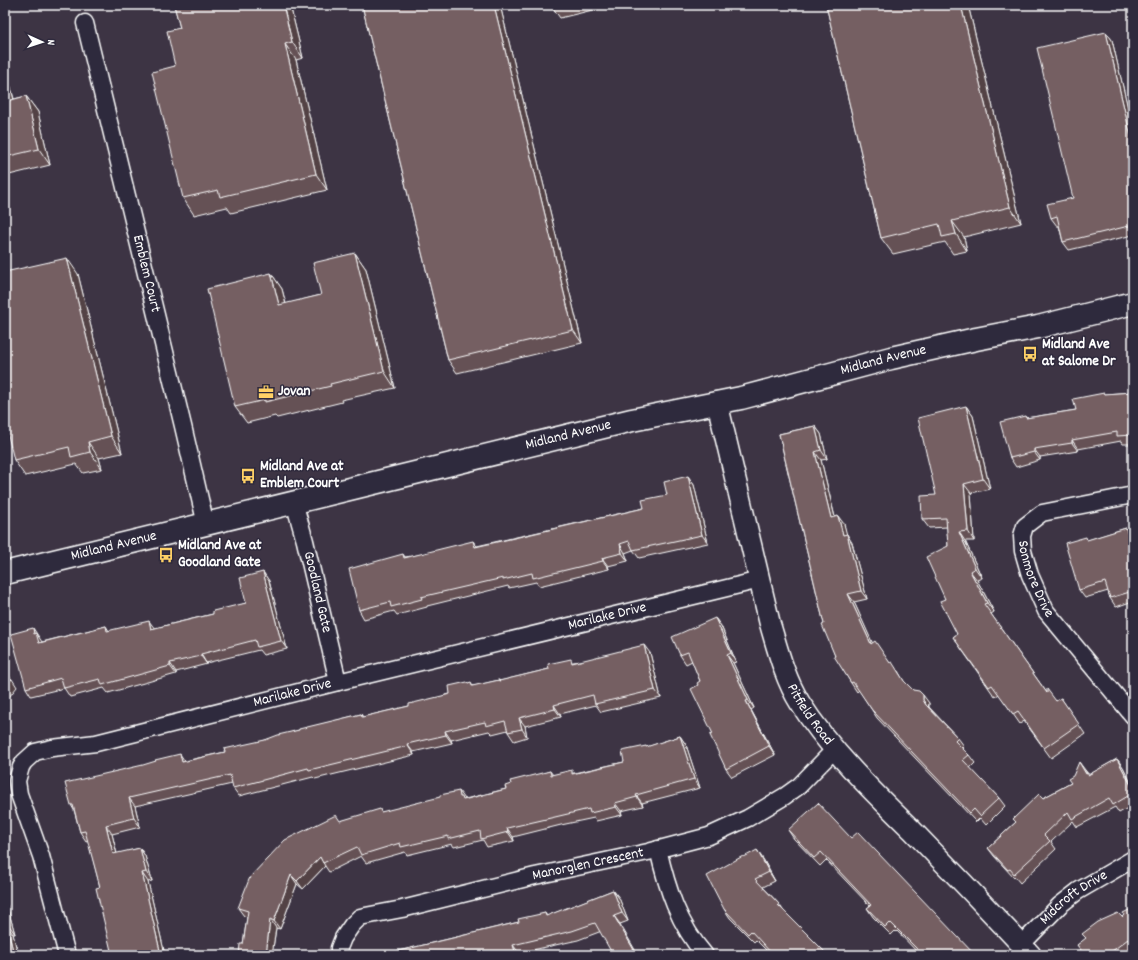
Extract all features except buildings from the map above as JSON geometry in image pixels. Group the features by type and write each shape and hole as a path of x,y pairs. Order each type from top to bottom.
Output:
{"main road":[{"name":"Midland Avenue","path":"5,573 632,420 742,398 891,358 1038,327 1133,303"}],"street":[{"name":"Emblem Court","path":"85,23 206,525"},
{"name":"Pitfield Road","path":"716,402 777,647 788,679 800,702 824,737 885,804 1026,950"},
{"name":"Sonmore Drive","path":"1133,495 1042,513 1025,526 1022,536 1023,551 1030,575 1046,611 1133,716"},
{"name":"Goodland Gate","path":"294,502 305,541 338,682"},
{"name":"Marilake Drive","path":"66,955 41,856 19,794 17,781 24,762 35,752 52,748 96,743 338,682 760,580"},
{"name":"Manorglen Crescent","path":"338,955 343,938 360,917 402,909 535,876 658,849 709,836 754,815 799,786 835,749"},
{"path":"658,849 665,880 674,908 686,930 705,955"},
{"name":"Midcroft Drive","path":"1026,950 1060,905 1078,891 1133,859"}],"place":[{"name":"Midland Ave at Salome Dr","path":"1030,354"},
{"name":"Jovan","path":"266,392"},
{"name":"Midland Ave at Emblem Court","path":"248,476"},
{"name":"Midland Ave at Goodland Gate","path":"166,555"}]}
